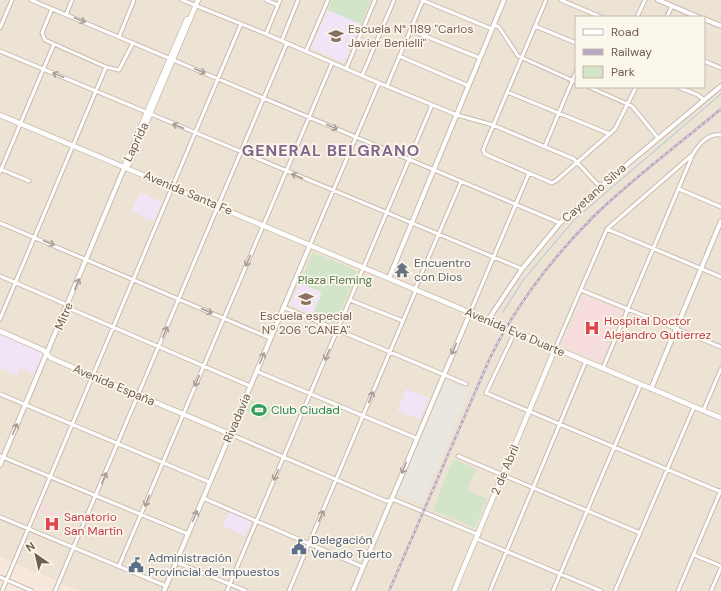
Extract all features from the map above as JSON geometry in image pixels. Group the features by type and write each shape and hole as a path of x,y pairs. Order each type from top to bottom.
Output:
{"main road":[{"name":"Laprida","path":"125,166 194,3 198,0"},
{"name":"Avenida Santa Fe","path":"0,115 125,166 310,245"},
{"name":"Avenida Eva Duarte","path":"310,245 721,418"},
{"name":"Avenida España","path":"0,331 43,350 51,358 230,434"},
{"name":"2 de Abril","path":"454,591 478,537 555,349"}],"street":[{"path":"0,28 12,0"},
{"path":"31,0 560,223"},
{"path":"66,15 72,0"},
{"path":"118,37 134,0"},
{"path":"182,0 194,3 362,76 457,115 493,125 545,146 574,159 600,187"},
{"path":"266,0 278,5"},
{"path":"266,34 280,0"},
{"path":"282,40 298,0"},
{"path":"306,51 328,0"},
{"path":"346,69 375,0"},
{"path":"362,76 394,0"},
{"path":"387,86 422,0 499,28 516,54 574,81 545,146"},
{"path":"389,278 504,0"},
{"path":"546,0 483,150 485,154 552,183 578,163 610,134 619,123 636,88"},
{"path":"561,0 598,16"},
{"path":"574,5 576,0"},
{"path":"637,16 645,0"},
{"path":"658,0 696,16"},
{"path":"667,16 672,6"},
{"path":"52,9 42,33 45,40 106,67 119,70 133,43"},
{"path":"705,19 721,26"},
{"path":"2,591 174,188 242,24"},
{"path":"535,26 575,43"},
{"path":"410,30 480,58"},
{"path":"56,591 287,43"},
{"path":"30,181 0,170 54,44"},
{"path":"0,51 333,192 522,269"},
{"path":"399,56 468,86"},
{"path":"705,61 721,68"},
{"path":"119,566 332,63"},
{"path":"0,319 106,67"},
{"path":"310,245 379,83"},
{"name":"Cayetano Silva","path":"488,320 522,269 560,223 600,187 721,86"},
{"path":"591,88 628,104 658,138"},
{"path":"680,88 698,95 704,100"},
{"path":"507,92 610,134"},
{"path":"228,591 256,521 432,104"},
{"path":"603,368 693,154 699,145 710,136 721,135"},
{"path":"555,349 582,290 607,228 693,154"},
{"name":"Mitre","path":"0,465 2,456 26,405 68,307 125,166"},
{"path":"353,591 528,173"},
{"path":"289,591 461,182"},
{"path":"679,189 721,207"},
{"path":"651,389 721,221"},
{"path":"0,223 270,338"},
{"path":"607,228 721,277"},
{"name":"Rivadavia","path":"164,591 310,245"},
{"path":"0,276 158,348 250,386"},
{"path":"582,290 721,347"},
{"path":"350,300 403,322"},
{"path":"283,307 443,376 466,384"},
{"path":"515,332 486,393 721,491 678,591"},
{"path":"490,591 534,489 586,361"},
{"path":"704,411 721,369"},
{"path":"256,371 416,438"},
{"path":"553,591 586,510 641,384"},
{"path":"0,394 209,482"},
{"path":"615,591 694,406"},
{"path":"230,434 386,501 396,500 478,537 507,552 601,591"},
{"path":"2,456 188,534"},
{"path":"458,456 640,533"},
{"path":"203,498 363,567"},
{"path":"0,517 166,586"},
{"path":"694,555 721,567 711,591"},
{"path":"176,562 246,591"},
{"path":"0,577 32,591"}],"shaded area":[{"path":"0,0 721,0 721,591 0,591"},
{"name":"Escuela N° 1189 \"Carlos Javier Benielli\"","path":"328,10 361,24 344,63 311,48"},
{"path":"140,192 162,202 154,221 131,211"},
{"name":"Escuela especial Nº 206 \"CANEA\"","path":"300,283 322,292 313,315 290,305"},
{"name":"Hospital Doctor Alejandro Gutierrez","path":"584,295 622,311 600,362 562,345"},
{"path":"0,335 43,353 34,374 20,368 17,375 0,368"},
{"path":"446,380 470,390 421,504 397,494"},
{"path":"406,389 429,398 420,420 397,410"},
{"name":"Sanatorio San Martín","path":"42,501 46,503 45,507 60,513 51,534 45,531 50,517 37,511"},
{"path":"229,512 251,522 245,536 223,526"},
{"path":"0,557 79,591 0,591"}],"green space":[{"path":"332,0 371,0 361,24 328,10"},
{"name":"Plaza Fleming","path":"313,252 357,271 335,324 313,315 322,292 300,283"},
{"name":"Club Ciudad","path":"250,398 257,406 264,409 266,405 273,408 267,420 245,410"},
{"path":"453,459 476,469 467,490 487,499 475,528 433,510"}],"waterway":[{"path":"503,312 524,279 575,219 721,94"}],"railway":[{"path":"389,591 489,360 499,340 523,301 564,248 595,215 641,174 721,109"}],"place":[{"name":"Escuela N° 1189 \"Carlos Javier Benielli\"","path":"336,36"},
{"name":"Encuentro con Dios","path":"402,270"},
{"name":"Escuela especial Nº 206 \"CANEA\"","path":"306,299"},
{"name":"Hospital Doctor Alejandro Gutierrez","path":"592,328"},
{"name":"Club Ciudad","path":"259,410"},
{"name":"Sanatorio San Martín","path":"52,524"},
{"name":"Delegación Venado Tuerto","path":"299,547"},
{"name":"Administración Provincial de Impuestos","path":"136,565"}],"district":[{"name":"GENERAL BELGRANO","path":"331,150"}]}
